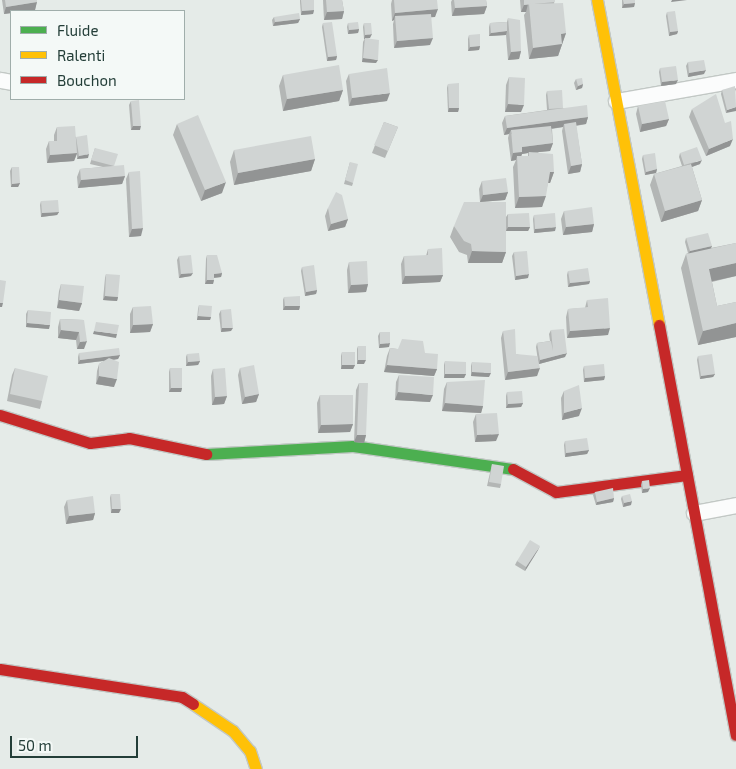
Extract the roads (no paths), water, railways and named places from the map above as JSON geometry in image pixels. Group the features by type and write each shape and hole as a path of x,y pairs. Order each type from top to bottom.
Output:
{"street":[{"path":"597,0 736,735"},
{"path":"616,101 736,80"},
{"path":"0,415 90,444 129,438 195,455 353,446 504,464 556,492 687,475"},
{"path":"694,513 736,505"},
{"path":"0,669 182,697 233,731 250,751 256,769"}]}
